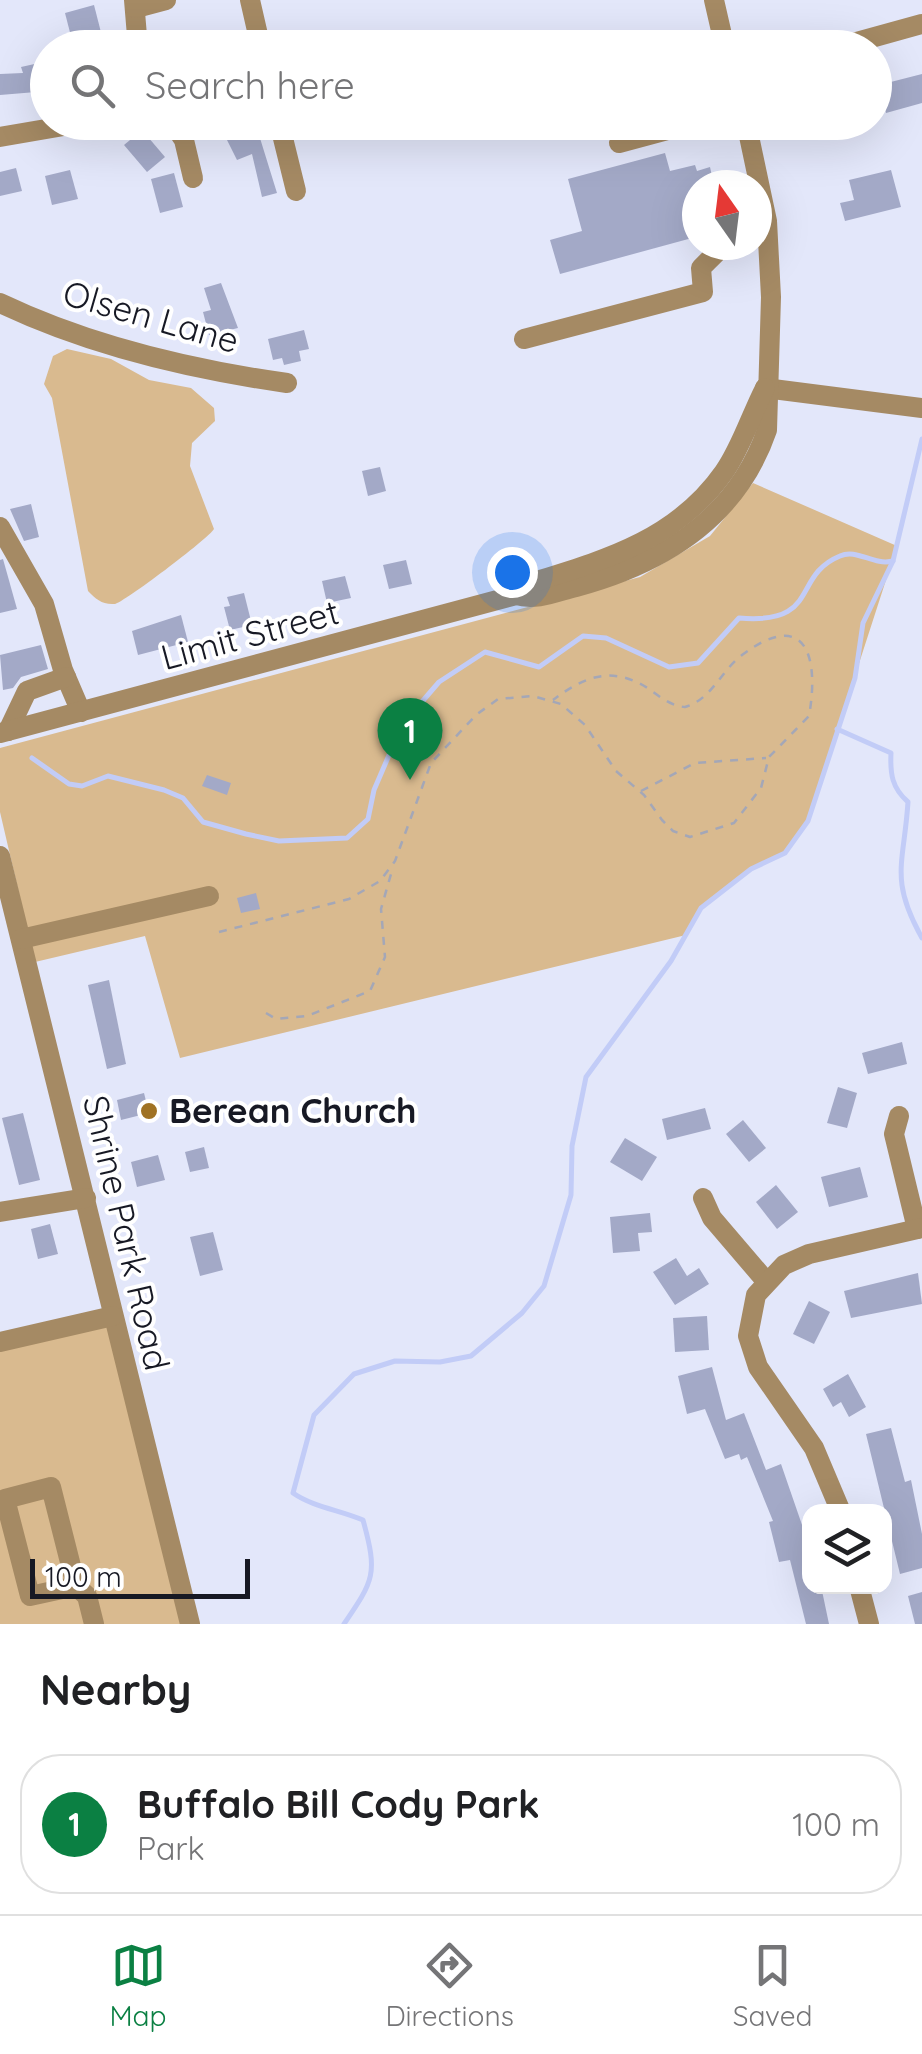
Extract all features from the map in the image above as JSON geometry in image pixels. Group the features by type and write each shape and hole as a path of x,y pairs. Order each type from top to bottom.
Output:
{"street":[{"path":"137,30 136,4 166,0"},
{"path":"250,0 257,30"},
{"path":"714,0 721,30"},
{"path":"892,32 922,24"},
{"path":"0,137 30,132"},
{"path":"184,140 193,178"},
{"path":"283,140 296,191"},
{"path":"619,143 630,140"},
{"name":"Limit Street","path":"749,140 754,170"},
{"path":"524,339 703,292 701,268 709,260"},
{"name":"Limit Street","path":"4,732 516,595 530,600 607,578 668,552 697,532 743,481 762,445 767,430 771,297 766,260"},
{"name":"Olsen Lane","path":"0,303 72,334 138,353 217,373 286,383"},
{"path":"766,388 922,408"},
{"path":"0,527 44,604 81,712"},
{"path":"4,732 27,690 66,677"},
{"name":"Shrine Park Road","path":"0,856 190,1624"},
{"path":"22,939 210,896"},
{"path":"837,1504 814,1448 758,1367 748,1336 756,1294 765,1280 784,1265 810,1254 920,1229 894,1134 899,1116"},
{"path":"0,1212 86,1198"},
{"path":"703,1198 712,1218 765,1280"},
{"path":"0,1342 113,1316"},
{"path":"76,1586 30,1596 5,1499 51,1487 76,1586 87,1596 94,1624"},
{"path":"862,1594 868,1624"}],"path":[{"path":"266,1013 276,1019 307,1016 370,990 385,957 381,910 431,763 450,740 498,699 520,695 553,700 585,725 616,771 640,792 673,832 690,837 734,823 761,788 769,757 809,716 810,655 803,641 795,638 770,642 742,656 700,701 684,707 639,683 608,674 581,680 553,700"},
{"path":"640,792 695,763 769,757"},
{"path":"219,932 349,898 373,887 395,861"}],"shaded area":[{"path":"67,349 111,359 149,380 191,388 214,408 215,421 192,443 190,466 214,529 165,570 115,604 103,602 88,591 52,398 44,384 53,356"},
{"path":"753,483 897,546 808,821 785,853 751,869 701,908 686,935 180,1058 145,936 35,962 0,812 0,748 640,577 710,536"},
{"path":"113,1316 190,1624 0,1624 0,1342"}],"building":[{"path":"94,5 100,30 69,30 65,13"},
{"path":"30,65 30,92 0,95 0,74 23,73 21,67"},
{"path":"922,74 922,103 892,111 892,82"},
{"path":"130,140 151,140 165,157 147,172 124,145"},
{"path":"227,140 261,140 277,193 262,197 252,154 237,160"},
{"path":"665,153 670,171 695,165 697,170 682,170 682,241 560,274 550,240 582,231 568,179"},
{"path":"16,168 22,191 0,196 0,172"},
{"path":"70,170 78,199 52,205 45,176"},
{"path":"891,170 901,207 845,221 840,203 854,200 849,180"},
{"path":"174,173 183,207 160,213 151,179"},
{"path":"221,283 238,328 209,335 203,312 211,310 204,288"},
{"path":"304,330 309,349 299,351 301,361 284,365 282,358 273,360 268,339"},
{"path":"380,467 386,491 368,496 362,471"},
{"path":"31,504 39,537 24,541 10,509"},
{"path":"3,559 17,609 0,613 0,560"},
{"path":"406,560 412,584 389,589 383,565"},
{"path":"345,576 351,598 327,603 322,581"},
{"path":"244,593 252,625 230,630 224,607 230,606 227,597"},
{"path":"181,615 188,642 138,655 132,631"},
{"path":"41,645 48,669 21,677 13,688 3,690 0,655"},
{"path":"207,775 231,783 227,795 202,786"},
{"path":"256,893 260,909 241,913 237,898"},
{"path":"109,980 126,1064 107,1069 88,985"},
{"path":"902,1042 907,1064 868,1074 862,1053"},
{"path":"838,1087 857,1093 847,1128 827,1123"},
{"path":"144,1093 149,1113 121,1120 117,1100"},
{"path":"705,1108 711,1129 667,1140 662,1119"},
{"path":"23,1113 40,1180 19,1185 2,1118"},
{"path":"743,1120 766,1148 749,1162 726,1134"},
{"path":"625,1138 657,1157 642,1181 610,1162"},
{"path":"204,1147 209,1168 190,1172 185,1152"},
{"path":"158,1155 165,1180 137,1187 131,1162"},
{"path":"860,1167 868,1197 829,1207 821,1177"},
{"path":"776,1185 798,1212 777,1229 756,1202"},
{"path":"650,1213 652,1232 638,1233 640,1251 613,1253 610,1217"},
{"path":"50,1224 58,1254 38,1259 31,1229"},
{"path":"213,1232 223,1270 200,1276 190,1237"},
{"path":"676,1258 687,1276 699,1268 709,1284 675,1305 653,1272"},
{"path":"918,1273 922,1304 851,1318 844,1291"},
{"path":"809,1301 830,1312 814,1344 793,1334"},
{"path":"707,1316 709,1350 675,1352 673,1318"},
{"path":"712,1367 726,1420 744,1413 766,1470 781,1464 802,1525 802,1594 823,1594 829,1624 806,1624 790,1560 779,1562 769,1522 773,1521 747,1457 741,1460 739,1454 725,1459 705,1409 687,1414 678,1376"},
{"path":"848,1374 866,1407 849,1417 841,1402 833,1407 823,1389"},
{"path":"891,1428 905,1482 911,1480 922,1534 922,1568 900,1574 892,1541 892,1504 883,1504 866,1434"},
{"path":"922,1592 922,1624 915,1624 908,1596"}],"waterway":[{"path":"344,1624 367,1586 371,1553 363,1520 293,1493 314,1415 354,1374 395,1361 440,1362 471,1356 522,1313 544,1286 571,1195 572,1146 586,1077 671,961 701,908 751,869 785,853 808,821 855,678 863,623 893,561 922,439"},
{"path":"32,758 69,784 82,786 108,776 164,790 183,798 203,822 246,834 279,841 347,838 368,819 374,790 402,725 439,682 485,652 539,667 583,636 606,638 669,667 698,663 739,618 765,618 794,607 815,575 840,556 853,554 893,561"},
{"path":"837,729 891,753 893,780 908,802 902,885 922,938"}],"place":[{"name":"Buffalo Bill Cody Park","path":"410,780"},
{"name":"Berean Church","path":"149,1111"}]}
